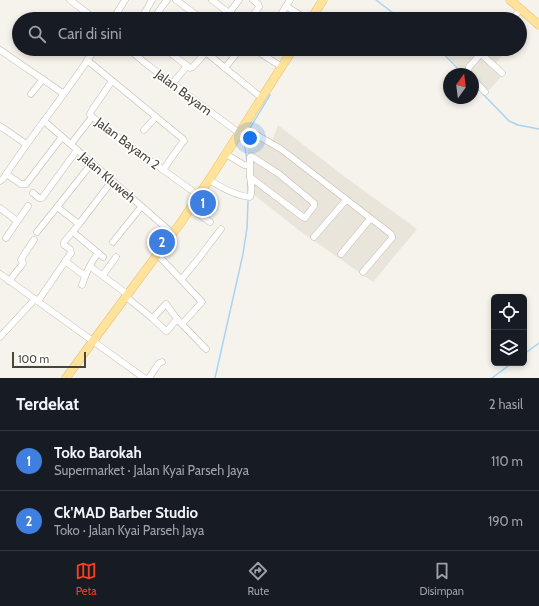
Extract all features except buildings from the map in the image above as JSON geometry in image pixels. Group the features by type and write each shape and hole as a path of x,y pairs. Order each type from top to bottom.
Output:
{"main road":[{"path":"315,12 323,0"},
{"path":"510,0 524,12"},
{"path":"527,14 539,25"},
{"path":"66,378 190,208 289,56"}],"street":[{"path":"70,0 86,12"},
{"path":"117,12 125,0"},
{"path":"145,12 152,0"},
{"path":"176,0 192,12"},
{"path":"212,0 227,12"},
{"path":"229,12 239,0"},
{"path":"253,0 259,7 256,12"},
{"path":"282,12 290,0"},
{"path":"158,12 165,1"},
{"path":"286,6 295,12"},
{"path":"518,12 521,9"},
{"path":"0,50 64,94"},
{"path":"0,181 3,179 26,144 64,94 89,56"},
{"name":"Jalan Bayam","path":"138,56 173,83 241,130 281,149 392,236 392,238 363,272"},
{"path":"174,56 190,68 193,67 200,56"},
{"path":"211,56 262,98"},
{"path":"225,68 234,56"},
{"path":"265,56 282,68"},
{"path":"469,68 479,56"},
{"path":"487,56 502,73"},
{"path":"87,60 183,139 184,141 163,170"},
{"path":"173,83 187,66"},
{"path":"31,94 43,79"},
{"name":"Jalan Bayam 2","path":"112,81 92,110 90,114 92,117 198,195"},
{"path":"479,86 485,92"},
{"path":"71,144 92,117"},
{"path":"144,130 156,117"},
{"name":"Jalan Kluweh","path":"44,121 172,233"},
{"path":"0,126 26,144"},
{"path":"6,174 21,184 26,184 62,137"},
{"path":"33,193 39,198 42,198 77,150"},
{"path":"226,154 250,166"},
{"path":"209,180 233,192 250,197 251,191 250,177 250,157 251,156 279,174 314,203 314,206 305,218 250,177"},
{"path":"37,232 92,163"},
{"path":"0,337 37,300 65,261 71,251 64,244 112,181"},
{"path":"314,237 346,200"},
{"path":"6,238 28,206"},
{"path":"57,207 79,224"},
{"path":"113,242 141,207"},
{"path":"0,208 17,221"},
{"path":"190,208 210,222"},
{"path":"341,254 370,219"},
{"path":"180,280 221,229"},
{"path":"73,232 100,255 90,264 82,285"},
{"path":"9,281 22,266 23,263 21,260 34,240"},
{"path":"157,254 202,303 182,324"},
{"path":"103,275 116,257"},
{"path":"65,261 85,276"},
{"path":"92,268 103,275 166,331 177,319"},
{"path":"0,275 144,378"},
{"path":"153,318 164,302 177,319 206,349"},
{"path":"149,378 159,363 162,362"}],"shaded area":[{"path":"447,56 502,56 495,64 504,73 485,95 479,89 479,68 459,68"},
{"path":"278,125 345,177 417,229 373,282 300,231 249,191 249,169 228,159 231,155 244,163 249,163 247,142 241,139 248,127 272,141"}],"waterway":[{"path":"376,0 392,12"},
{"path":"446,56 457,68"},
{"path":"482,93 509,121 518,125 539,129"},
{"path":"250,128 270,95"},
{"path":"244,142 247,160"},
{"path":"248,181 248,193"},
{"path":"215,378 243,254 247,228 248,201"},
{"path":"527,352 539,343"},
{"path":"492,378 508,366"}],"place":[{"name":"Toko Barokah","path":"203,203"},
{"name":"Ck'MAD Barber Studio","path":"162,242"}]}
